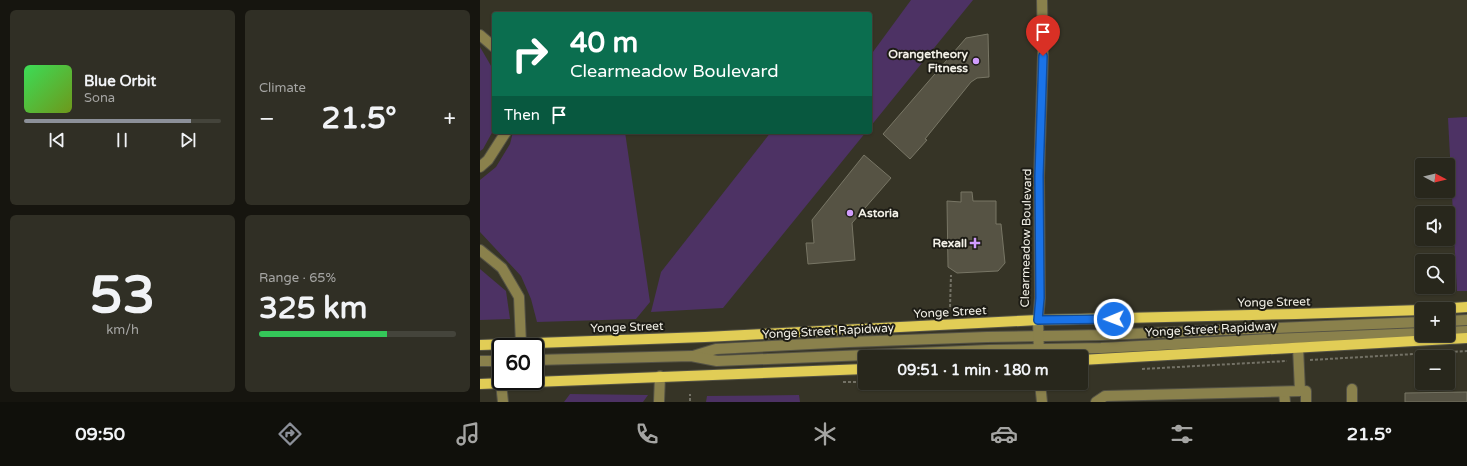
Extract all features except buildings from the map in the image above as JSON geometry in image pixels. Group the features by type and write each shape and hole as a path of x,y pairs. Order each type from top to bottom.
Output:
{"main road":[{"path":"1455,308 1467,307"},
{"name":"Yonge Street","path":"544,343 705,337 1038,320 1415,310"},
{"path":"1088,360 1467,338"},
{"name":"Yonge Street","path":"480,345 492,345"},
{"path":"544,381 858,369"},
{"path":"480,384 492,383"}],"street":[{"name":"Clearmeadow Boulevard","path":"1039,350 1039,176 1043,56 1042,0"},
{"path":"480,35 492,45"},
{"path":"480,167 488,160 505,134"},
{"path":"480,250 502,268 519,297 521,338"},
{"path":"1455,321 1467,320"},
{"name":"Yonge Street Rapidway","path":"691,356 716,349 849,342 1103,335 1415,322"},
{"path":"1455,332 1467,331"},
{"name":"Yonge Street Rapidway","path":"1076,350 1273,339 1415,333"},
{"path":"1096,402 1105,396 1186,398 1285,397 1300,391 1298,347"},
{"name":"Yonge Street Rapidway","path":"544,360 691,356 717,361 858,357"},
{"path":"480,362 492,361"},
{"path":"659,402 660,376"},
{"path":"1352,389 1352,402"},
{"path":"502,390 503,402"},
{"path":"1041,390 1042,402"},
{"path":"1306,391 1306,402"}],"path":[{"path":"950,307 951,275"},
{"path":"1139,369 1467,352"},
{"path":"690,394 690,401"}],"shaded area":[{"path":"911,0 973,0 872,125 872,53"},
{"path":"480,47 492,68 492,133 483,149 480,151"},
{"path":"1467,117 1467,291 1457,291 1455,246 1455,206 1453,206 1452,198 1455,198 1455,158 1450,158 1448,118"},
{"path":"512,134 625,134 650,302 636,319 537,322 531,299 521,276 480,232 480,180 496,167 510,144"},
{"path":"769,134 864,134 723,308 651,312 661,272"},
{"path":"480,269 506,291 510,319 480,320"},
{"path":"570,394 648,395 643,402 564,402"},
{"path":"799,395 800,402 706,402 707,396"}],"place":[{"name":"Orangetheory Fitness","path":"976,61"},
{"name":"Astoria","path":"850,213"},
{"name":"Rexall","path":"975,243"}],"route":[{"path":"1043,56 1039,176 1040,298 1038,320 1114,319"}]}
